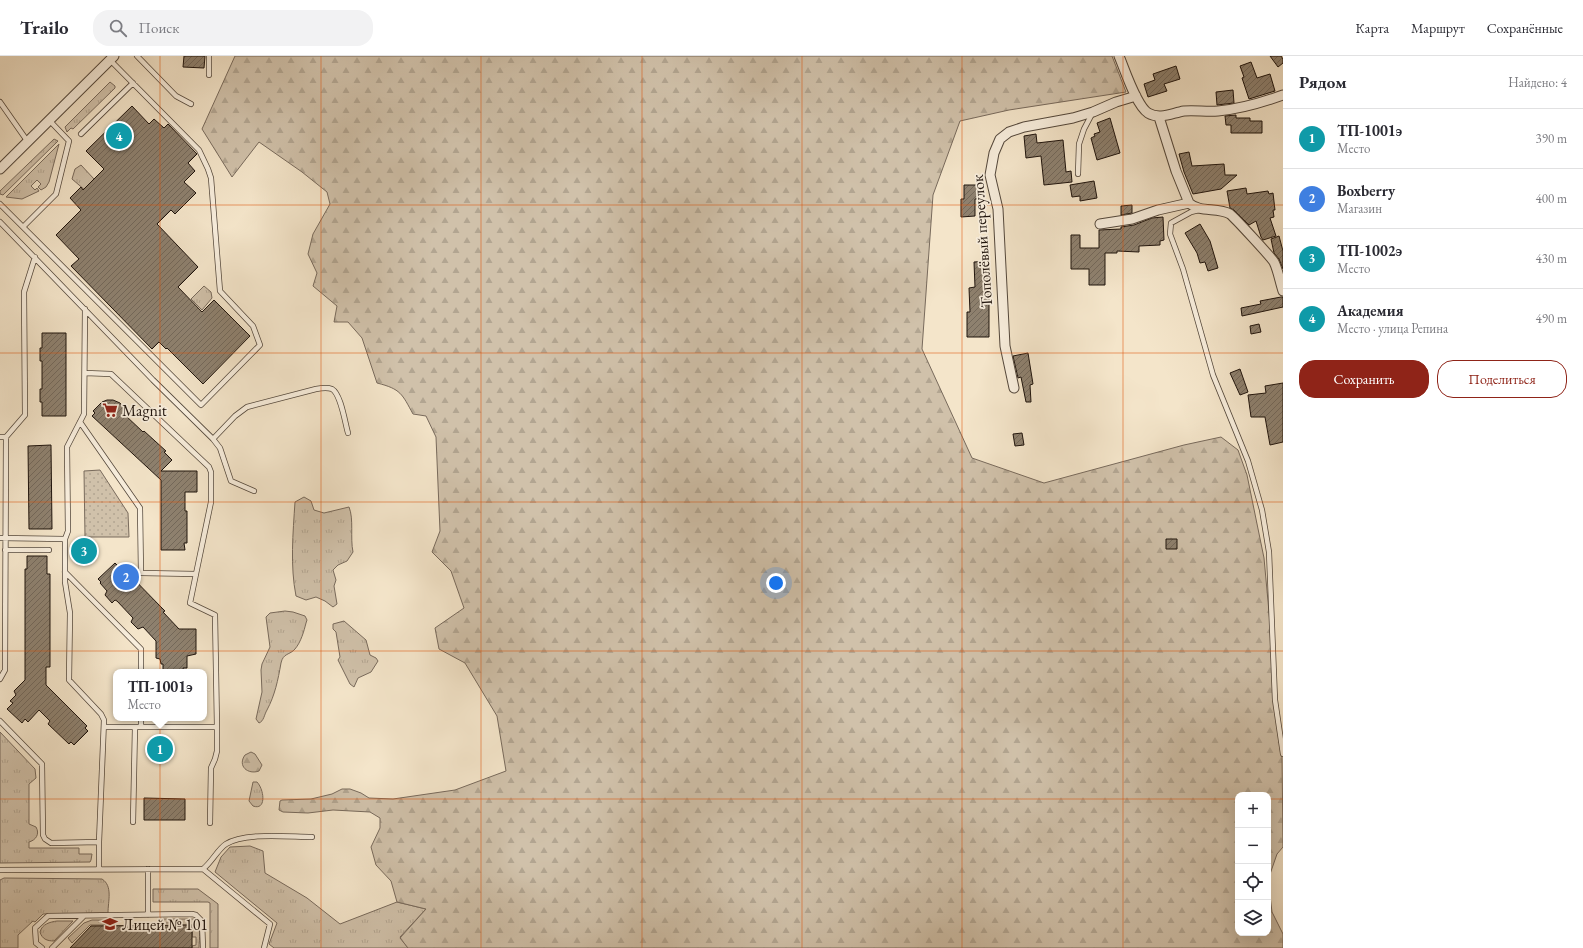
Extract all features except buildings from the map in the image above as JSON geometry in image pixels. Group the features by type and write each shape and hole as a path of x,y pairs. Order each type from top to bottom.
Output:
{"street":[{"path":"1119,56 1136,96 1145,110 1159,116 1184,111 1239,109 1259,104 1283,95"},
{"path":"0,169 112,58"},
{"name":"Тополёвый переулок","path":"1014,388 1005,346 998,209 990,175 994,153 1000,139 1010,132 1024,127 1073,118 1094,112 1116,102 1136,96"},
{"path":"1159,116 1176,171 1189,203 1192,206 1203,209 1218,210 1230,214 1274,261 1283,291"},
{"path":"1100,224 1132,219 1158,210 1189,203"}],"lane":[{"path":"137,56 176,96 191,104"},
{"path":"209,56 209,75"},
{"path":"0,204 201,405 260,345 253,326 220,291 211,178 199,150 132,83 112,58"},
{"path":"81,134 132,83"},
{"path":"0,102 28,142"},
{"path":"1078,174 1079,144 1084,129 1094,112"},
{"path":"23,227 56,194 69,141 49,120"},
{"path":"1203,209 1191,212 1171,223 1170,234 1183,268 1213,375 1248,461 1262,510 1269,552 1275,700 1283,754"},
{"path":"0,222 153,380 213,439 220,448 231,482 254,491"},
{"path":"0,679 5,670 5,550 2,538 6,437 25,415 24,292 35,257"},
{"path":"85,309 84,414 68,447 68,531 65,539 66,572 70,613 69,680 101,714 105,727 99,869"},
{"path":"85,373 111,374 209,467 211,472 211,502 190,603 215,615 217,751 211,768 210,823"},
{"path":"213,439 235,416 247,407 316,389 327,388 334,390 339,398 348,433"},
{"path":"80,422 140,508 141,573 196,574"},
{"path":"0,437 6,437"},
{"path":"2,538 65,539"},
{"path":"5,550 49,550"},
{"path":"66,572 141,649 141,669"},
{"path":"0,720 42,764 43,835 45,840 51,842 99,842"},
{"path":"141,721 141,727"},
{"path":"105,727 217,727"},
{"path":"133,822 135,727"},
{"path":"203,869 210,863 224,845 235,839 248,837 312,837"},
{"path":"148,869 148,915"},
{"path":"0,870 203,869 270,924 264,948"},
{"path":"42,948 36,943 35,928 48,916 196,915 202,920 203,948"},
{"path":"52,948 84,916"}],"green space":[{"path":"235,56 1112,56 1126,92 1009,110 960,121 933,195 922,349 972,458 1044,483 1184,445 1221,437 1238,450 1247,475 1264,558 1282,753 1283,847 1277,854 1271,871 1271,792 1235,792 1235,936 1271,936 1271,904 1272,912 1283,934 1283,948 408,948 400,938 426,909 397,902 391,881 376,865 371,847 380,828 380,818 370,812 333,810 308,813 283,812 279,810 280,801 282,800 311,799 332,794 342,789 350,789 369,798 393,799 455,790 506,771 497,716 465,663 439,649 435,628 464,608 451,571 432,552 440,531 436,437 426,416 413,414 400,393 385,385 377,383 362,338 348,322 334,322 337,306 313,286 317,273 308,254 313,234 330,204 327,192 302,172 259,142 232,177 202,129"},
{"path":"110,82 115,86 115,88 73,129 71,128 67,132 65,127"},
{"path":"54,139 58,141 3,195 0,194 0,191"},
{"path":"59,144 49,182 46,187 41,190 38,187 41,184 37,180 31,186 35,190 37,188 39,191 22,199 6,197"},
{"path":"81,165 94,179 89,184 97,193 93,197 72,179 75,169"},
{"path":"204,286 211,292 212,298 202,310 191,299"},
{"path":"100,470 128,513 129,537 85,537 84,471"},
{"path":"304,497 311,501 314,510 324,513 349,507 352,523 353,552 347,561 338,565 333,570 336,580 334,586 337,604 333,607 316,597 306,600 296,596 293,573 295,502"},
{"path":"285,611 305,616 307,620 297,646 293,651 283,657 272,699 263,719 259,723 256,719 262,692 261,670 262,664 270,647 266,617 270,613"},
{"path":"344,621 366,640 370,655 378,661 371,672 358,678 354,687 350,684 338,660 340,657 336,632 333,629 333,624"},
{"path":"0,732 35,769 36,778 29,784 29,824 36,827 38,832 35,838 29,842 29,848 79,848 79,854 92,854 90,862 0,863"},
{"path":"251,752 255,754 262,765 259,771 251,772 243,766 242,763 245,755"},
{"path":"253,782 257,782 263,794 261,805 257,807 253,806 249,801"},
{"path":"250,846 263,851 265,873 307,898 340,924 397,902 426,909 400,937 408,948 274,948 269,944 277,923 215,872 221,857 230,847"},
{"path":"4,878 102,879 108,886 109,890 108,913 43,914 18,935 18,948 0,948 0,880"},
{"path":"153,889 198,889 218,904 218,948 210,948 210,903 153,902"},
{"path":"159,919 195,919 199,925 199,948 192,948 192,946 196,945 196,937 192,937 193,925 171,925 171,923 159,923"},
{"path":"92,920 105,920 105,925 90,925 72,943 68,938 84,923"},
{"path":"57,921 73,921 54,941 43,938 40,932 44,925"}],"place":[{"name":"Академия","path":"119,136"},
{"name":"Magnit","path":"110,410"},
{"name":"ТП-1002э","path":"84,551"},
{"name":"Boxberry","path":"126,577"},
{"name":"ТП-1001э","path":"160,749"},
{"name":"Лицей № 101","path":"110,924"}]}
